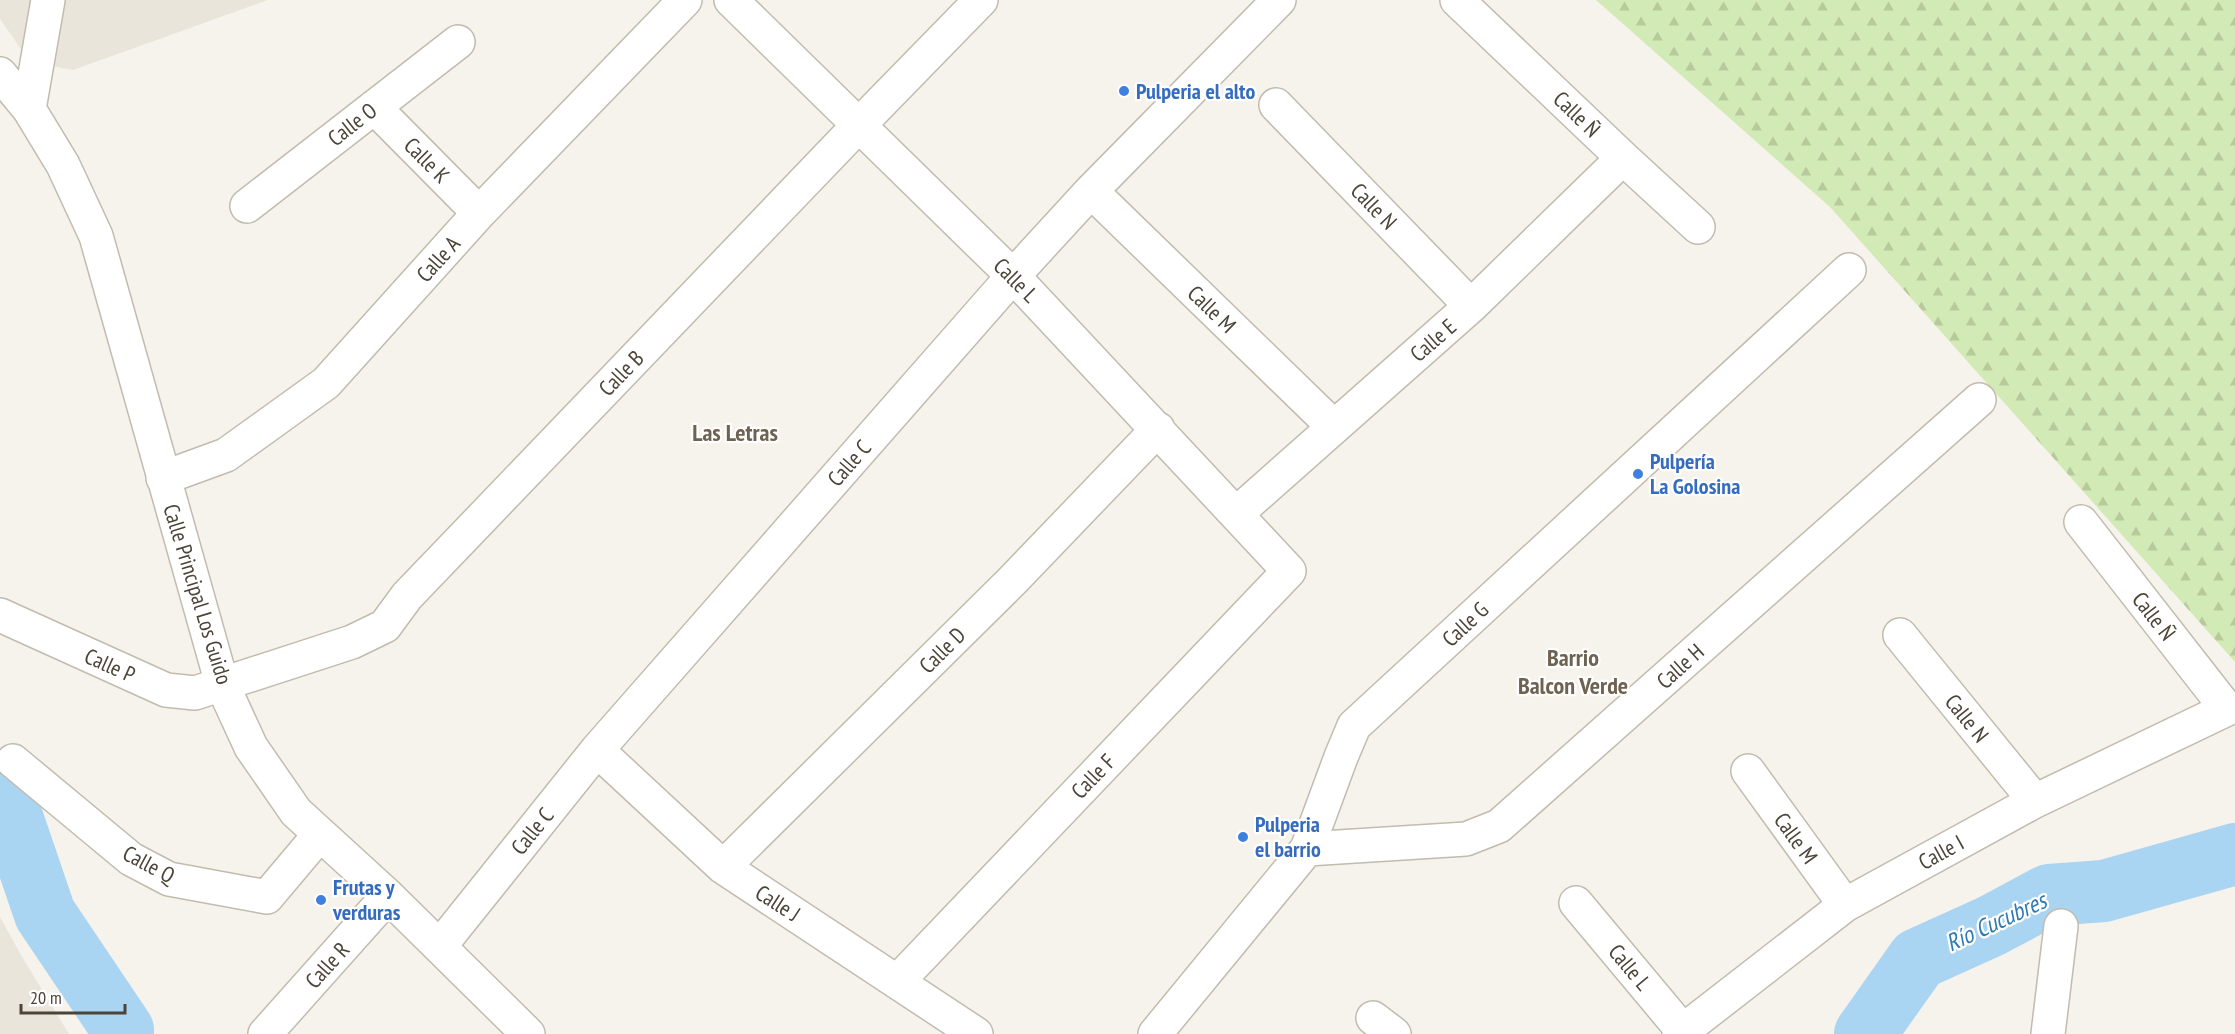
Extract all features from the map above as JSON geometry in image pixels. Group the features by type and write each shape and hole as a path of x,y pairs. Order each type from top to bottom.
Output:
{"street":[{"path":"29,109 48,0"},
{"name":"Calle A","path":"163,478 226,455 326,383 479,213 685,0"},
{"name":"Calle L","path":"731,0 1013,276 1289,571"},
{"name":"Calle B","path":"222,684 352,642 385,626 407,596 981,0"},
{"name":"Calle C","path":"440,946 597,750 1013,276 1091,191 1279,0"},
{"name":"Calle Ñ","path":"1457,0 1698,227"},
{"name":"Calle O","path":"247,206 458,42"},
{"name":"Calle Principal Los Guido","path":"0,74 29,109 63,165 96,236 222,684 252,747 296,812 388,896 528,1034"},
{"name":"Calle N","path":"1276,105 1471,306"},
{"name":"Calle K","path":"374,107 479,213"},
{"name":"Calle E","path":"1236,514 1471,306 1623,158"},
{"name":"Calle M","path":"1091,191 1334,427"},
{"name":"Calle G","path":"1155,1034 1307,849 1354,726 1849,270"},
{"name":"Calle H","path":"1307,849 1466,839 1499,826 1979,400"},
{"name":"Calle D","path":"723,867 1012,580 1158,429"},
{"name":"Calle Ñ","path":"2081,522 2227,710"},
{"name":"Calle F","path":"897,982 1289,571"},
{"name":"Calle P","path":"0,615 166,690 195,693 222,684"},
{"name":"Calle N","path":"1900,635 2035,801"},
{"name":"Calle I","path":"1681,1032 1845,905 2035,801 2227,710"},
{"name":"Calle J","path":"597,750 723,867 975,1034"},
{"name":"Calle Q","path":"13,761 132,859 169,879 267,897 320,834"},
{"name":"Calle M","path":"1748,771 1845,905"},
{"name":"Calle R","path":"265,1034 388,896"},
{"name":"Calle L","path":"1576,903 1681,1032"},
{"path":"2048,1034 2061,926"}],"shaded area":[{"path":"0,0 268,0 73,70 30,62 0,19"},
{"path":"0,917 21,955 69,1034 0,1034"}],"green space":[{"path":"1596,0 2235,0 2235,662 1830,207"}],"waterway":[{"name":"Río Cucubres","path":"0,782 45,914 123,1030 123,1034"},
{"name":"Río Cucubres","path":"1865,1034 1918,959 1991,926 2049,895 2104,891 2235,854"}],"place":[{"name":"Pulperia el alto","path":"1124,91"},
{"name":"Pulpería La Golosina","path":"1638,474"},
{"name":"Pulperia el barrio","path":"1243,837"},
{"name":"Frutas y verduras","path":"321,900"}],"district":[{"name":"Las Letras","path":"735,433"},
{"name":"Barrio Balcon Verde","path":"1573,672"}]}
